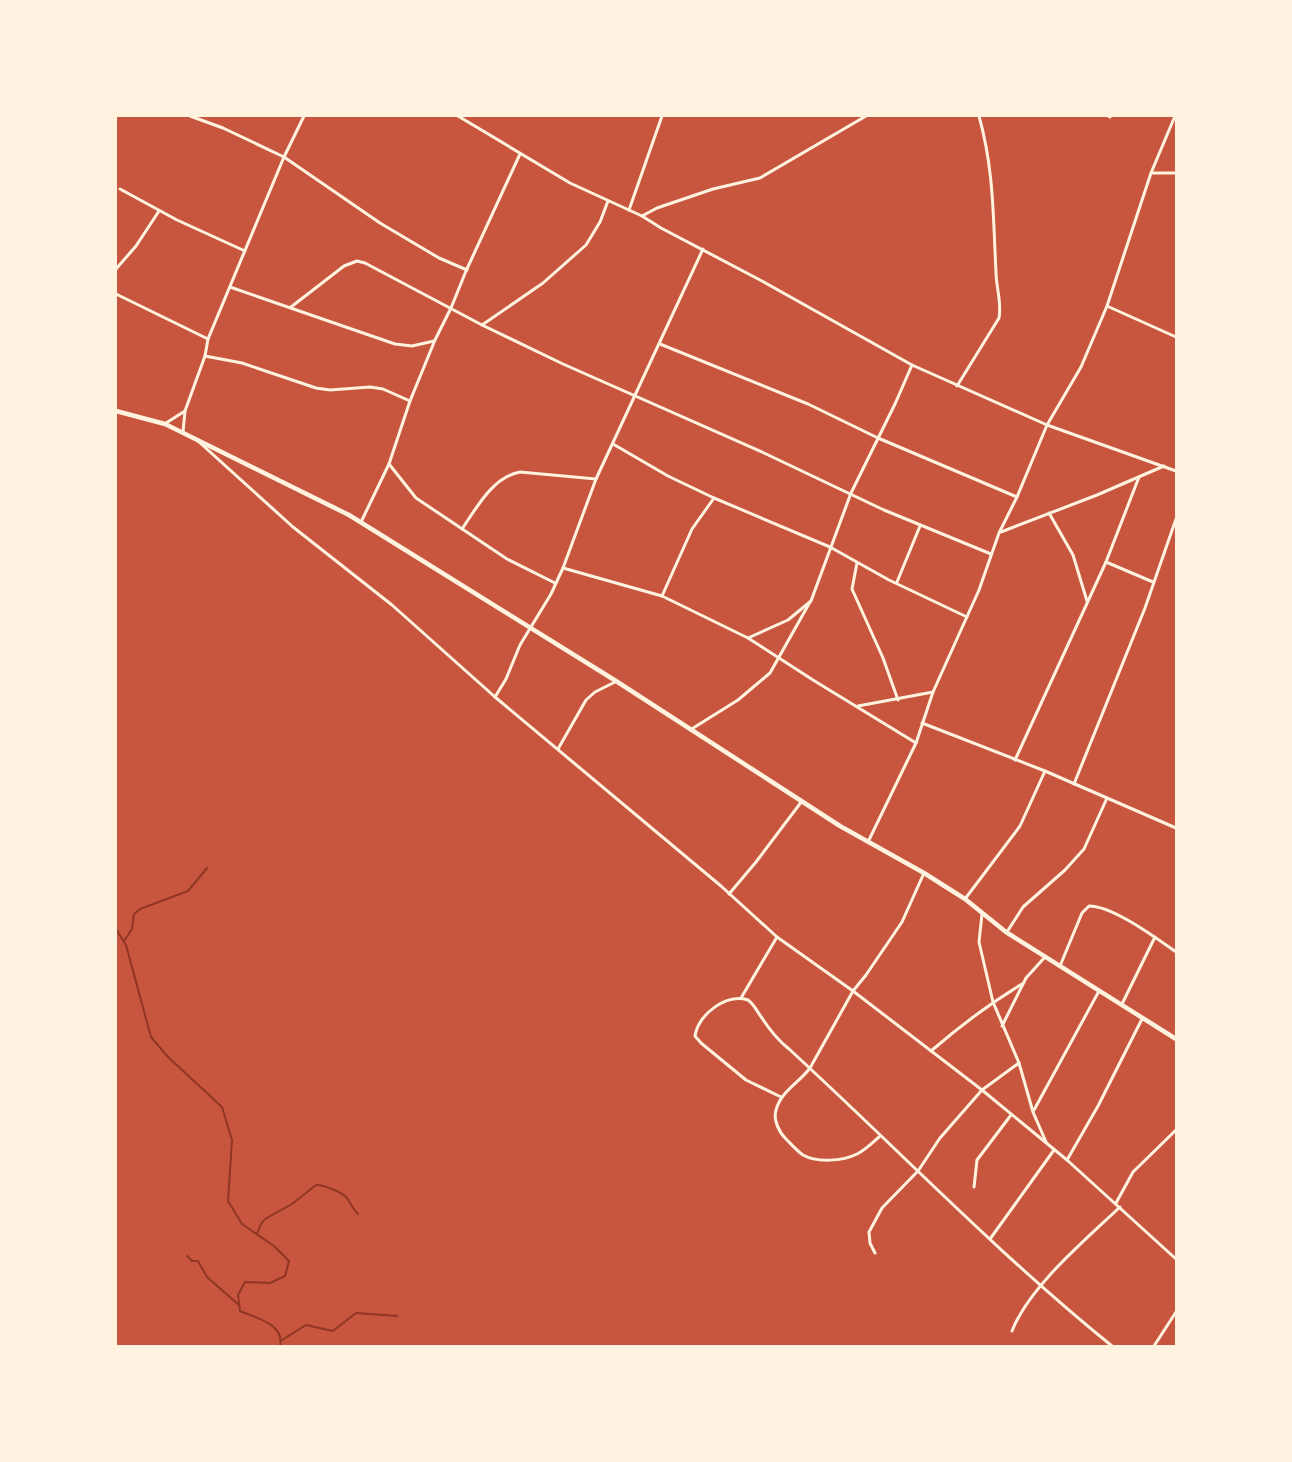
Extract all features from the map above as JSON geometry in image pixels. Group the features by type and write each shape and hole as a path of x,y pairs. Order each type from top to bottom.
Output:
{"street":[{"path":"190,116 223,128 284,157 380,223 439,258 466,270"},
{"path":"183,432 185,411 205,356 208,339 284,157 304,116"},
{"path":"458,116 570,183 642,216 912,365 1047,425 1176,471"},
{"path":"629,210 662,116"},
{"path":"642,216 657,208 713,189 760,178 866,116"},
{"path":"957,386 999,318 1000,311 991,167 979,116"},
{"path":"868,842 916,743 933,692 967,617 999,533 1017,497 1047,425 1082,367 1107,306 1151,173 1175,116"},
{"path":"361,522 389,464 410,401 435,340 520,154"},
{"path":"1151,173 1176,173"},
{"path":"120,189 159,211 245,251"},
{"path":"482,325 543,283 586,245 600,222 608,201"},
{"path":"116,269 145,235 159,211"},
{"path":"495,697 506,679 530,626 551,594 596,479 703,249"},
{"path":"291,307 344,266 357,261 380,269 482,325 634,396 920,525 991,554"},
{"path":"230,287 395,344 412,346 435,340"},
{"path":"116,294 208,339"},
{"path":"1107,306 1176,337"},
{"path":"660,344 808,404 878,438 1017,497"},
{"path":"205,356 242,363 316,387 330,390 370,387 382,389 410,401"},
{"path":"690,730 738,700 770,673 780,658 811,601 851,493 912,365"},
{"path":"116,411 165,424 183,432 361,522 530,626 802,801 965,899 1006,932 1176,1039"},
{"path":"165,424 185,411"},
{"path":"196,440 293,527 392,605 495,697 777,937 982,1090 1067,1160 1176,1259"},
{"path":"612,444 647,465 714,498 830,548 967,617"},
{"path":"389,464 416,498 507,560 555,583"},
{"path":"999,533 1164,466"},
{"path":"462,529 500,480 510,474 520,472 596,479"},
{"path":"1015,760 1106,562 1139,477"},
{"path":"662,596 692,529 714,498"},
{"path":"1049,513 1073,555 1087,601"},
{"path":"1074,784 1145,608 1176,519"},
{"path":"897,582 920,525"},
{"path":"1106,562 1153,582"},
{"path":"856,563 852,589 883,658 898,700"},
{"path":"563,568 662,596 748,638 813,681 916,743"},
{"path":"748,638 788,620 811,601"},
{"path":"558,749 586,700 594,692 616,681"},
{"path":"856,707 933,692"},
{"path":"922,723 1045,771 1176,828"},
{"path":"965,899 1020,826 1045,771"},
{"path":"1006,932 1023,908 1065,870 1084,849 1107,798"},
{"path":"729,894 802,801"},
{"path":"879,1137 852,1156 830,1160 811,1158 801,1154 781,1134 774,1118 781,1097 810,1068 852,991 898,930 924,873"},
{"path":"1060,967 1082,913 1089,906 1113,913 1176,952"},
{"path":"982,913 979,942 993,1002 1019,1063 1033,1112 1046,1143"},
{"path":"741,998 777,937"},
{"path":"1122,1004 1155,937"},
{"path":"1002,1026 1022,984 1045,957"},
{"path":"931,1051 958,1027 1022,984"},
{"path":"1033,1112 1062,1055 1099,991"},
{"path":"781,1097 746,1080 695,1036 697,1025 703,1017 718,1006 734,999 741,998 753,1004 786,1047 879,1137 1040,1287 1071,1310 1112,1347"},
{"path":"1067,1160 1143,1017"},
{"path":"875,1253 870,1243 869,1232 877,1215 918,1171 940,1138 982,1090 1019,1063"},
{"path":"974,1187 977,1160 1011,1115"},
{"path":"1116,1203 1133,1172 1176,1130"},
{"path":"990,1239 1054,1150"},
{"path":"1012,1332 1020,1315 1040,1287 1120,1207"},
{"path":"1154,1347 1176,1312"}],"waterway":[{"path":"124,941 132,929 134,914 140,909 188,891 207,868"},
{"path":"116,929 126,945 151,1037 168,1057 222,1107 232,1140 228,1201 242,1224 274,1246 289,1261 285,1276 270,1283 245,1282 238,1295 240,1311 274,1327 280,1338 280,1346"},
{"path":"257,1234 265,1219 292,1204 316,1185 333,1189 345,1196 358,1214"},
{"path":"187,1256 192,1261 198,1261 207,1277 239,1305"},
{"path":"282,1340 306,1325 333,1331 356,1313 397,1316"}]}
